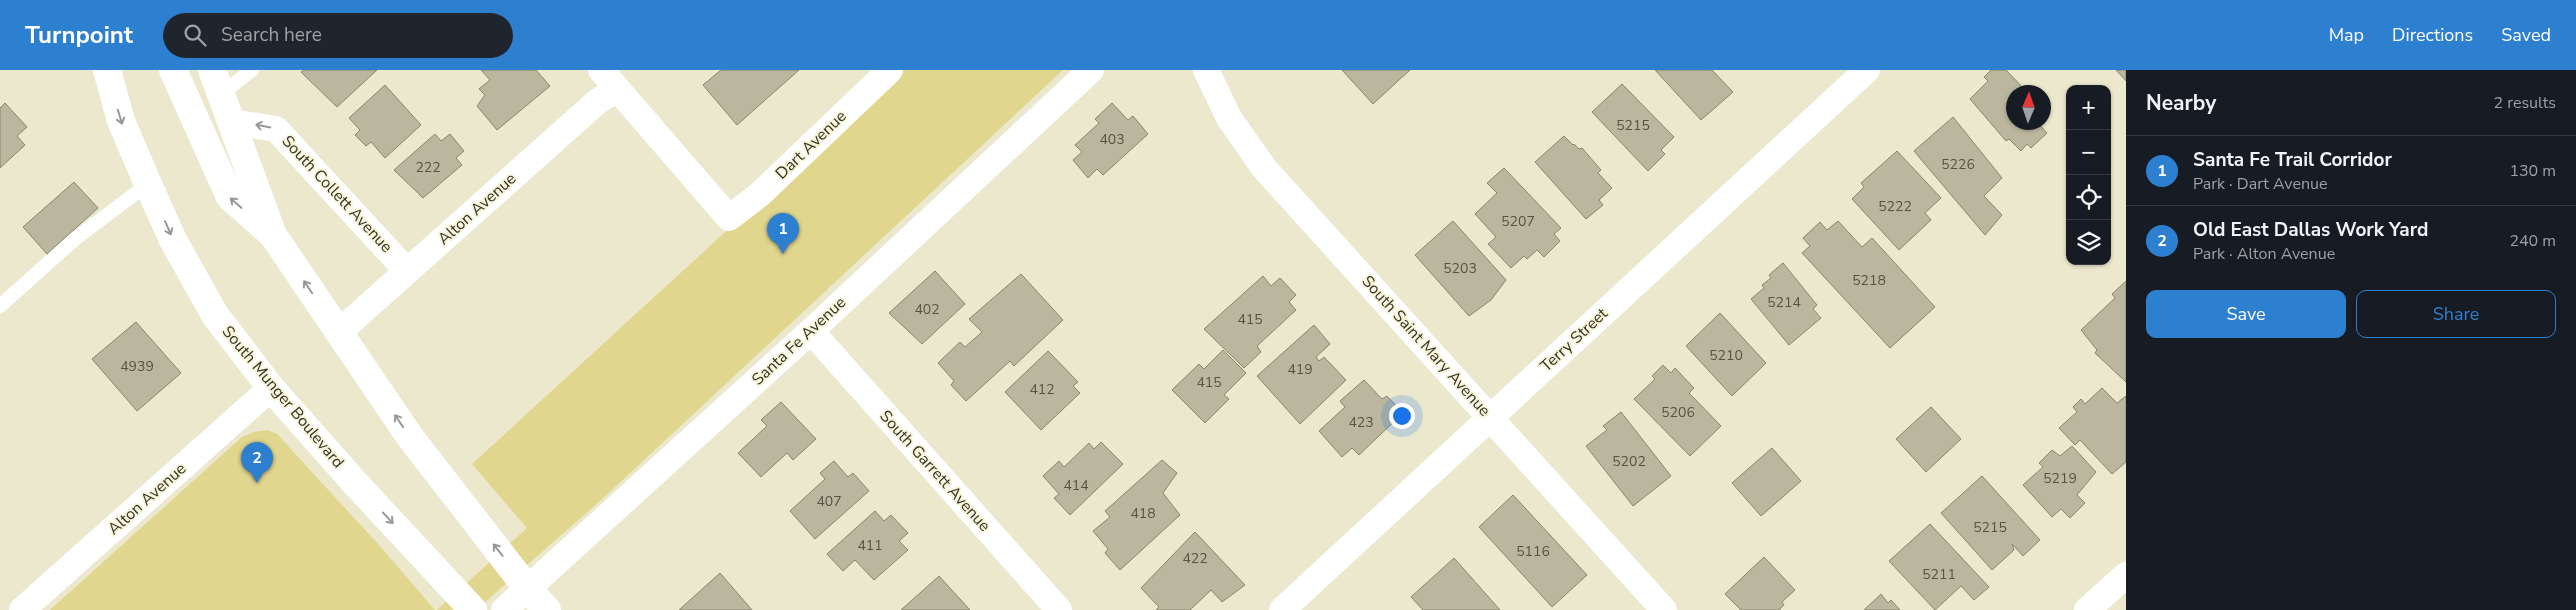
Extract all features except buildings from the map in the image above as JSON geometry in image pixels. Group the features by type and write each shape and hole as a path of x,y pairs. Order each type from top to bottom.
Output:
{"main road":[{"name":"South Munger Boulevard","path":"107,70 121,121 148,184 173,240 215,315 271,388 355,483 473,610"},
{"path":"173,70 230,197 273,235"},
{"path":"217,82 273,235 410,437 528,589 547,610"}],"street":[{"name":"Dart Avenue","path":"609,79 729,218 759,195 890,70"},
{"name":"Santa Fe Avenue","path":"504,610 811,331 1092,70"},
{"name":"South Saint Mary Avenue","path":"1206,70 1229,118 1264,168 1664,610"},
{"name":"Terry Street","path":"1282,610 1867,70"},
{"name":"Alton Avenue","path":"338,332 598,102 609,79"},
{"name":"South Collett Avenue","path":"232,122 276,129 407,270"},
{"name":"South Garrett Avenue","path":"811,331 1060,610"},
{"name":"Alton Avenue","path":"22,610 271,388"},
{"path":"2087,610 2126,575"}],"lane":[{"path":"217,82 252,70"},
{"path":"0,306 75,239 148,184"}],"shaded area":[{"path":"902,70 1063,70 600,501 476,610 437,610 527,528 472,464"},
{"path":"267,430 277,434 378,544 435,610 50,610 242,437 254,432"}],"place":[{"name":"Santa Fe Trail Corridor","path":"783,254"},
{"name":"Old East Dallas Work Yard","path":"257,483"}]}
